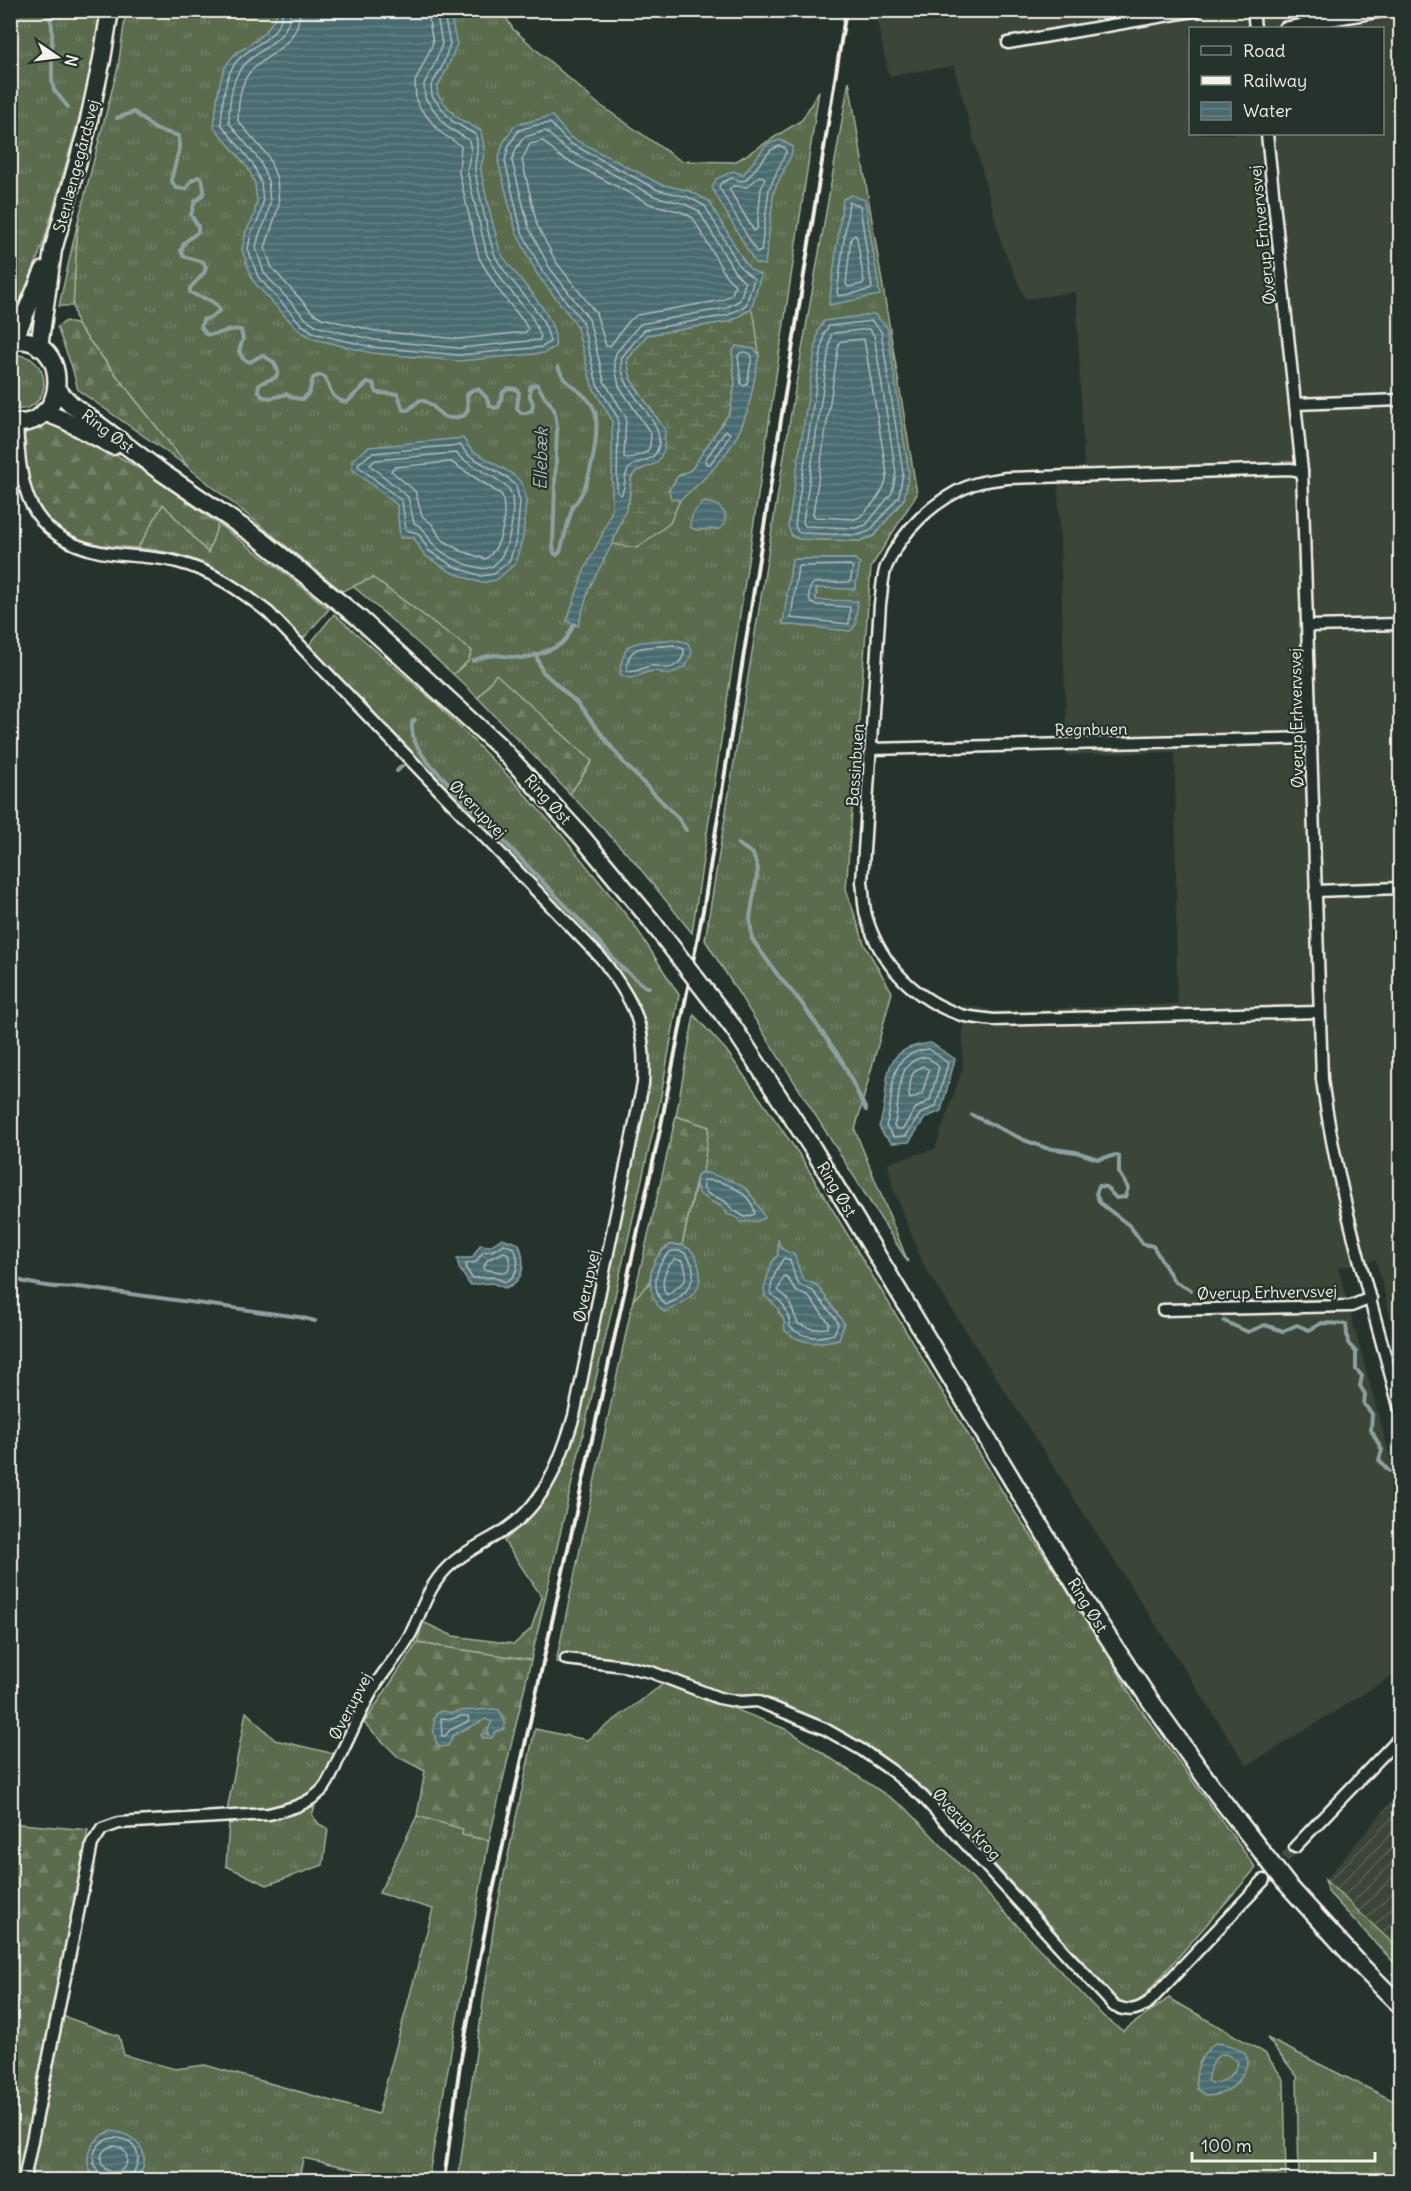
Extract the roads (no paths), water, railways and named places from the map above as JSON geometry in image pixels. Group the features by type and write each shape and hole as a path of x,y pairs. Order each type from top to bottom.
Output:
{"main road":[{"name":"Stenlængegårdsvej","path":"39,347 53,250 87,129 110,10"},
{"name":"Stenlængegårdsvej","path":"12,341 53,250"},
{"path":"12,341 27,342 39,347 48,354 55,365 58,376 57,390 52,402 44,412 31,420 14,422"},
{"name":"Ring Øst","path":"57,390 72,405 160,471 260,539 359,618 499,746 581,836 649,918 733,1027 813,1149 1094,1616 1144,1693 1217,1794 1286,1883 1363,1968 1401,2005"},
{"name":"Ring Øst","path":"44,412 64,420 160,471"}],"street":[{"path":"1008,44 1199,10"},
{"path":"1253,10 1255,27"},
{"path":"1290,27 1388,10"},
{"name":"Øverup Erhvervsvej","path":"1267,135 1302,471 1309,626 1322,1079 1344,1200 1401,1410"},
{"path":"1295,404 1401,400"},
{"name":"Øverupvej","path":"14,422 20,471 28,500 39,518 55,534 76,545 100,552 175,561 205,571 236,587 269,613 601,958 623,986 634,1009 642,1034 645,1058 643,1084 574,1416 564,1452 549,1481 525,1514 508,1528 448,1566 435,1582 425,1598 411,1633 375,1686 324,1788 308,1801 292,1809 269,1814 119,1823 102,1829 92,1844 24,2181"},
{"name":"Bassinbuen","path":"1302,471 1290,469 1007,478 972,485 941,500 919,518 885,568 880,604 862,882 867,918 884,957 906,983 930,1002 963,1016 993,1020 1319,1012"},
{"path":"1309,626 1401,624"},
{"name":"Regnbuen","path":"871,749 1311,738"},
{"path":"1316,891 1401,888"},
{"name":"Øverup Erhvervsvej","path":"1163,1310 1350,1305 1371,1298"},
{"name":"Øverup Krog","path":"566,1659 624,1666 651,1672 719,1698 740,1702 757,1701 825,1729 862,1750 922,1796 1114,2006 1127,2011 1138,2010 1149,2002 1264,1880"},
{"path":"1295,1847 1401,1737"}],"water":[{"path":"278,11 449,11 457,44 437,88 438,95 456,117 481,131 484,157 481,172 501,253 544,310 555,335 555,347 544,353 459,361 372,353 314,339 298,330 253,281 242,250 257,201 255,184 248,168 214,127 221,80 228,63 234,55 264,32"},
{"path":"552,116 570,137 660,184 690,191 709,201 745,263 761,275 751,309 731,321 647,335 627,360 631,380 665,430 664,450 657,463 636,471 631,478 629,501 612,544 589,589 578,626 567,621 584,571 612,510 612,420 592,386 576,324 537,274 516,232 498,161 503,143 515,125"},
{"path":"780,140 792,146 792,153 774,191 765,265 755,263 712,188 716,179 733,171 743,175 767,144"},
{"path":"851,195 865,200 880,295 829,305 843,199"},
{"path":"874,314 887,327 909,473 904,499 874,536 859,541 799,539 792,536 788,527 818,331 824,321"},
{"path":"736,346 754,349 759,355 751,397 742,424 729,449 711,471 680,500 671,499 669,490 678,476 691,470 730,412 735,384 732,353"},
{"path":"463,438 471,450 511,473 522,483 526,501 523,537 515,564 496,580 481,583 451,572 424,555 414,538 400,538 397,505 352,469 352,460 369,447"},
{"path":"704,502 717,505 725,513 725,523 720,529 696,530 690,527 694,513"},
{"path":"792,559 854,559 860,563 855,589 816,588 816,600 858,601 855,626 850,631 783,624"},
{"path":"673,639 688,643 692,653 686,666 669,675 654,671 629,678 620,674 627,647 644,642"},
{"path":"931,1043 955,1059 941,1111 925,1118 909,1142 892,1143 879,1127 888,1072 900,1053 912,1047"},
{"path":"703,1172 741,1185 753,1197 765,1218 758,1221 740,1222 738,1218 727,1214 719,1205 701,1196 696,1184 698,1174"},
{"path":"502,1238 519,1244 523,1264 517,1281 505,1288 492,1283 470,1285 459,1268 457,1258 472,1258 480,1245 490,1246"},
{"path":"778,1239 783,1250 794,1254 805,1281 817,1285 844,1323 839,1339 825,1342 804,1341 785,1331 784,1321 776,1306 765,1296 764,1288 772,1262 778,1255"},
{"path":"670,1245 684,1246 693,1252 700,1276 696,1291 688,1299 664,1312 653,1296 650,1277 656,1259"},
{"path":"499,1710 505,1723 504,1729 495,1732 492,1738 483,1738 481,1735 483,1733 489,1735 488,1729 492,1722 486,1719 453,1735 448,1746 439,1747 434,1730 434,1720 438,1712"},
{"path":"1215,2043 1230,2046 1245,2053 1248,2061 1234,2086 1222,2093 1207,2096 1197,2089 1196,2076 1199,2063","holes":["1220,2054 1226,2054 1238,2062 1234,2071 1224,2080 1210,2083 1207,2080 1213,2062"]},
{"path":"111,2131 129,2137 141,2148 144,2164 134,2180 97,2180 88,2166 92,2146 103,2135"}],"waterway":[{"name":"Ellebæk","path":"44,10 52,26 54,90 68,107"},
{"name":"Ellebæk","path":"117,118 134,112 155,129 179,136 179,150 171,180 176,188 186,189 192,180 198,177 202,179 204,192 195,201 191,215 198,226 198,232 185,242 181,250 183,256 203,262 206,267 204,273 190,288 190,292 210,300 220,310 212,317 203,320 201,327 206,334 241,330 243,339 239,351 243,359 250,362 262,355 274,362 278,371 276,377 259,385 258,390 263,397 272,398 286,394 303,399 309,393 313,378 320,375 325,377 335,397 342,401 347,402 367,383 373,383 377,393 398,394 403,410 408,410 420,400 432,405 443,416 455,418 465,415 468,409 467,395 472,390 478,389 486,397 490,406 495,408 499,407 503,392 508,388 516,389 519,393 517,408 521,413 526,413 532,410 530,387 536,384 553,407 557,428 553,544 554,553 557,555 560,552 573,505 579,499 589,475 596,430 596,418 592,404 565,379 558,367"},
{"path":"473,661 492,655 525,658 548,651 565,640 574,624"},
{"path":"536,655 542,671 578,704 624,763 678,818 686,830"},
{"path":"415,720 412,722 414,738 427,761 587,928 622,968 649,987"},
{"path":"397,771 402,766"},
{"path":"738,844 753,854 758,869 750,918 752,939 841,1059 866,1110"},
{"path":"972,1115 1046,1148 1076,1152 1098,1159 1119,1156 1119,1173 1128,1188 1125,1197 1116,1198 1106,1187 1099,1186 1096,1194 1100,1203 1130,1226 1143,1244 1153,1246 1174,1281 1191,1290"},
{"path":"10,1278 44,1286 79,1287 315,1321"},
{"path":"1224,1321 1248,1332 1265,1325 1283,1331 1297,1325 1309,1330 1322,1323 1346,1324 1348,1343 1356,1352 1356,1369 1362,1376 1360,1386 1365,1394 1364,1404 1372,1414 1371,1430 1382,1450 1379,1460 1389,1471"}],"tunnel":[{"path":"1264,1880 1295,1847"}],"railway":[{"path":"444,2180 460,2064 490,1904 660,1130 704,905 846,10"}]}
